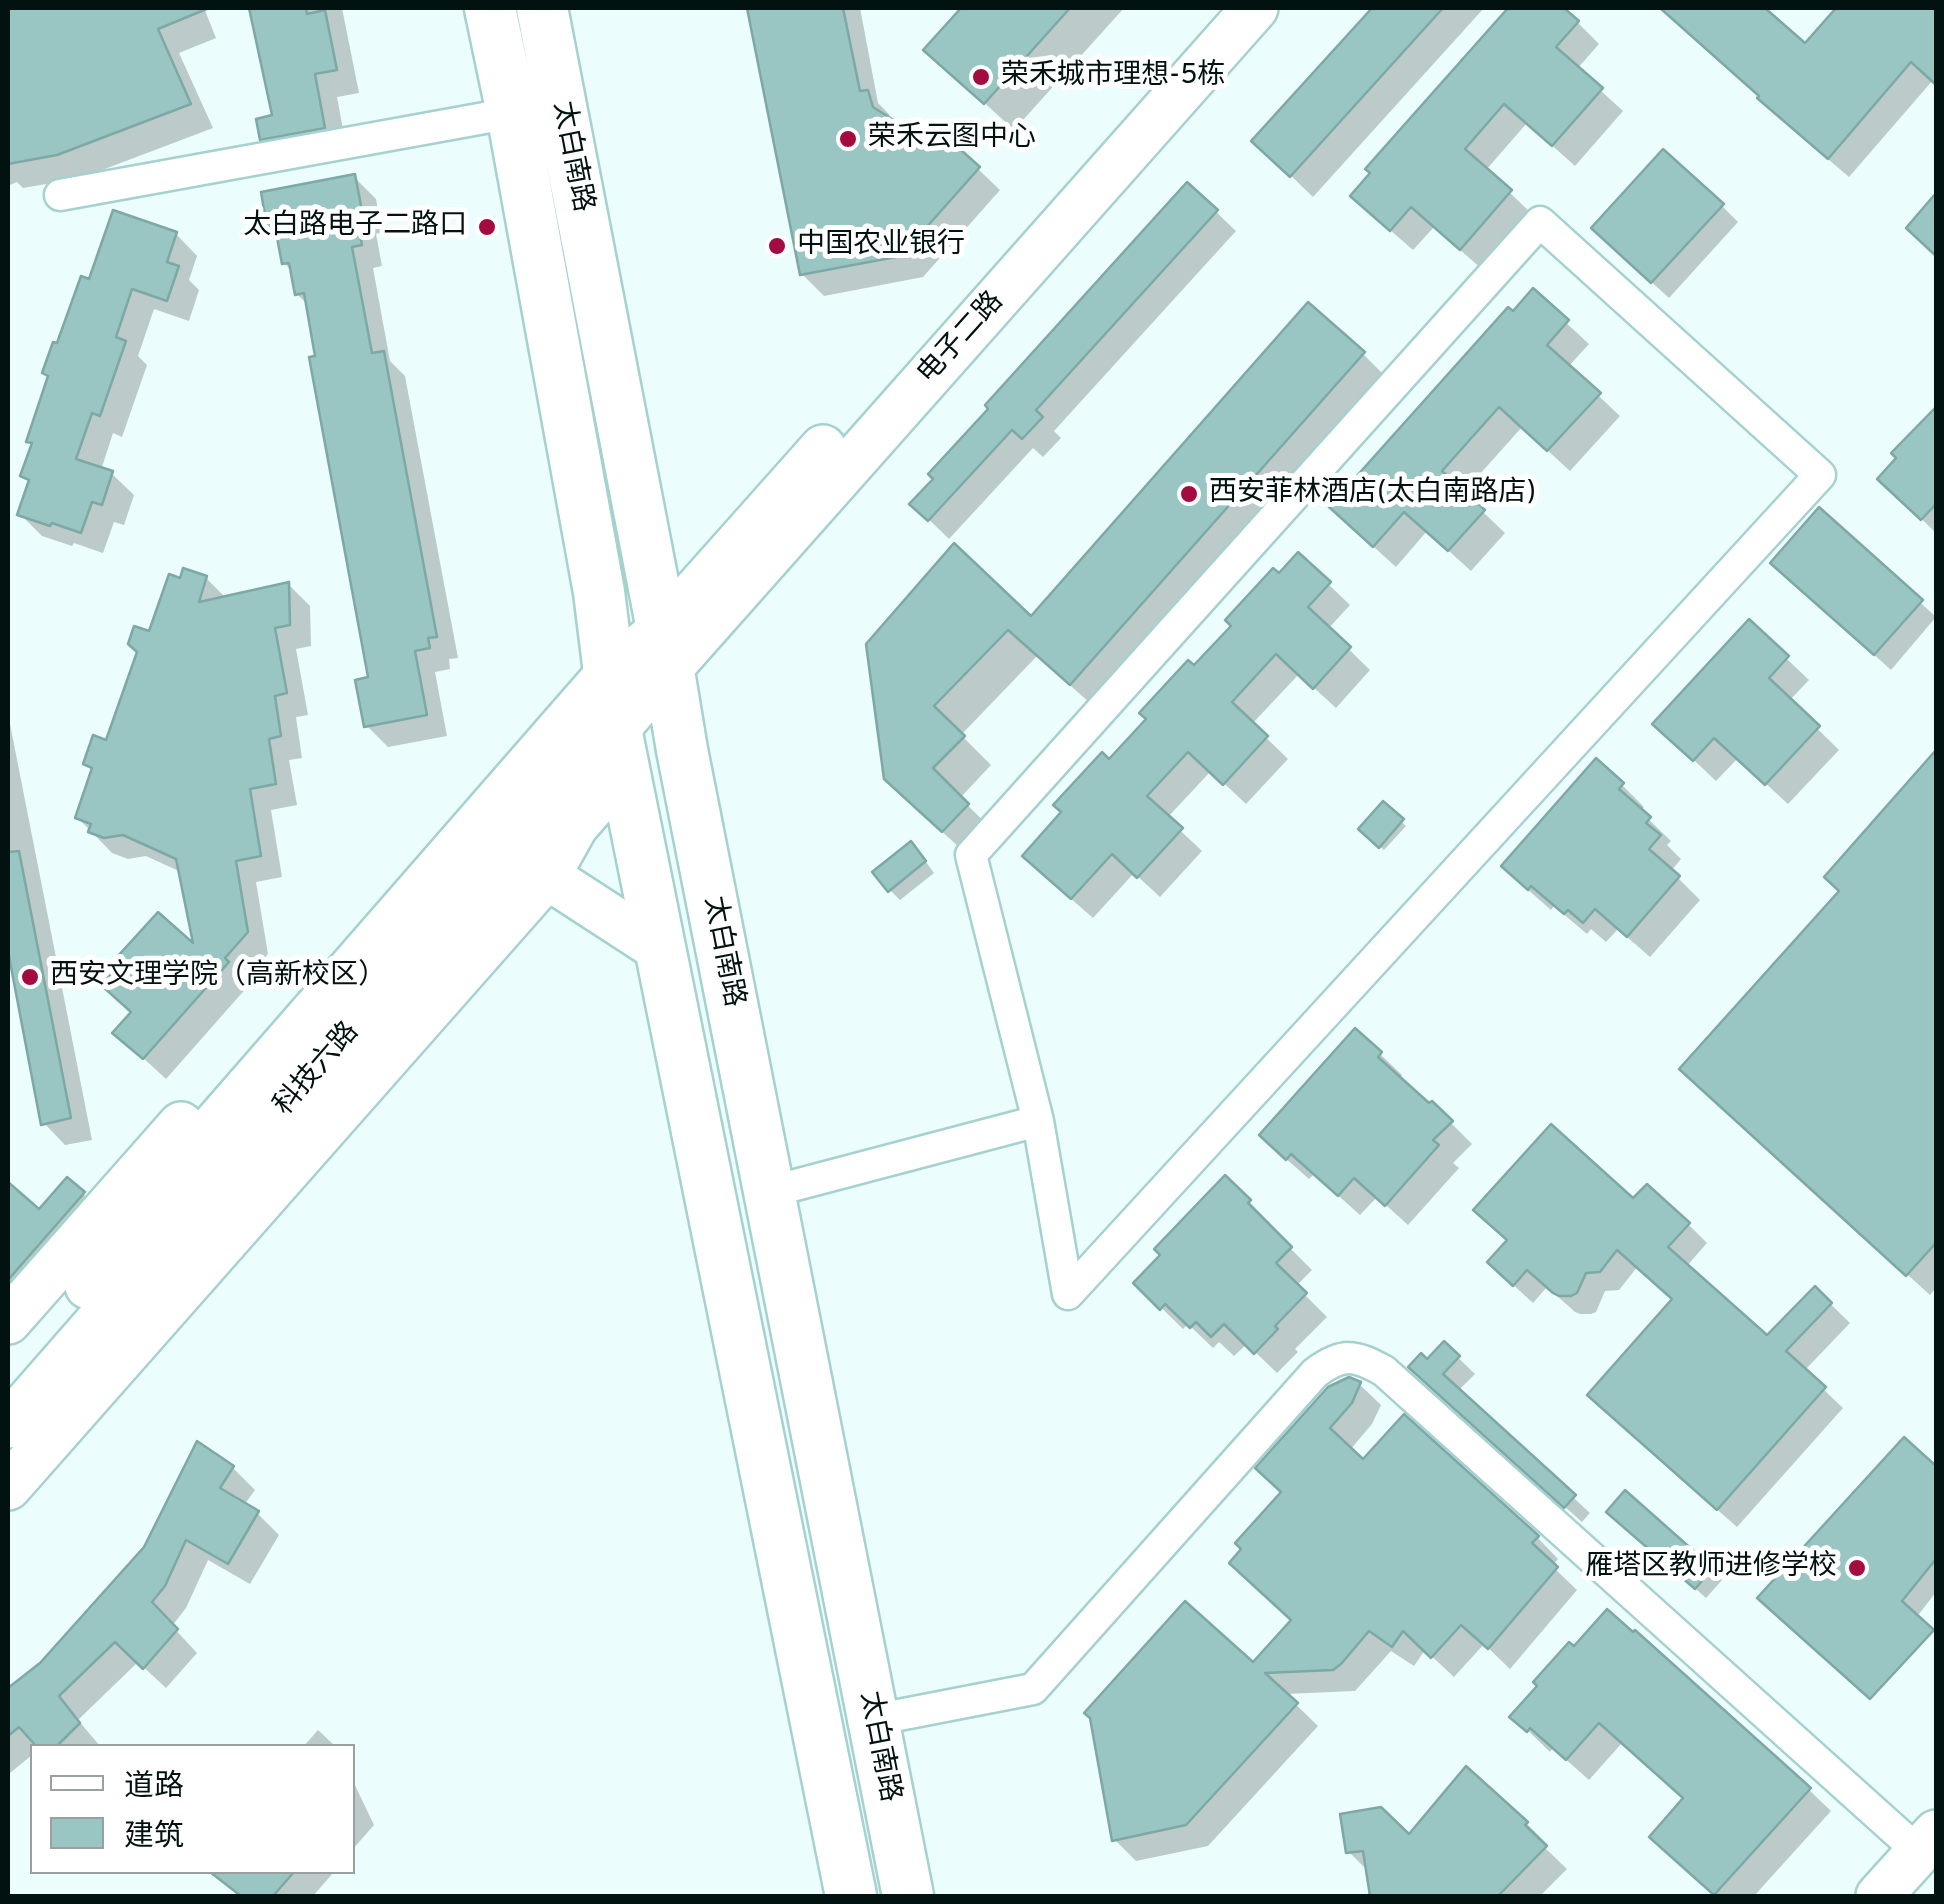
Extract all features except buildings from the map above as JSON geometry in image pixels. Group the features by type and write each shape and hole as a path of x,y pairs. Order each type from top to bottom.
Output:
{"main road":[{"name":"太白南路","path":"490,8 608,659 620,749 851,1896"},
{"name":"太白南路","path":"542,8 908,1896"},
{"name":"电子二路","path":"665,649 1216,8"},
{"name":"电子二路","path":"665,649 1255,8"},
{"name":"科技六路","path":"8,1378 119,1251 210,1131 608,659 665,649"},
{"name":"科技六路","path":"8,1425 505,857 620,749 665,649"},
{"path":"8,1322 608,659"},
{"path":"8,1488 547,876 620,749"},
{"path":"505,857 547,876 661,950"},
{"path":"1879,1896 1928,1843"}],"street":[{"path":"60,195 512,113"},
{"path":"1540,222 1820,475 1068,1294 1038,1122 971,856 1540,222"},
{"path":"769,1192 1038,1122"},
{"path":"873,1720 1033,1689 1315,1373 1333,1360 1358,1357 1384,1370 1928,1843"}],"place":[{"name":"荣禾·城市理想-5栋","path":"981,77"},
{"name":"荣禾云图中心","path":"848,139"},
{"name":"太白路电子二路口","path":"487,227"},
{"name":"中国农业银行","path":"777,246"},
{"name":"西安菲林酒店(太白南路店)","path":"1189,494"},
{"name":"西安文理学院（高新校区）","path":"30,977"},
{"name":"雁塔区教师进修学校","path":"1857,1568"}]}
